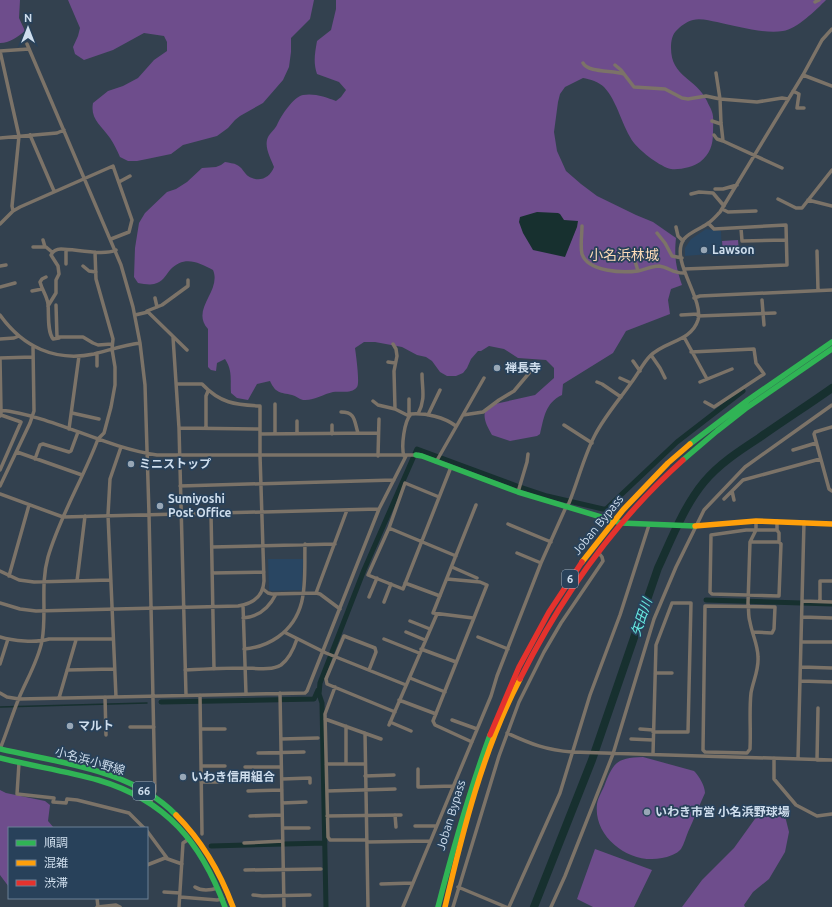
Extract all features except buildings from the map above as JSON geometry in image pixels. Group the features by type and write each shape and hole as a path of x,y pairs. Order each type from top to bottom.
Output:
{"main road":[{"name":"Joban Bypass","path":"438,907 445,877 474,778 493,724 513,678 558,596 612,521 688,446 736,408 832,342"},
{"name":"Joban Bypass","path":"444,907 479,781 498,727 525,668 568,593 621,523 660,482 716,431 832,349"},
{"path":"409,456 436,462 518,492 567,505 621,523 694,526 756,521 777,521 832,524"},
{"name":"小名浜小野線","path":"0,750 91,769 116,777 138,787 154,797 184,822 203,845 216,867 233,907"},
{"name":"小名浜小野線","path":"0,758 99,780 130,792 150,804 173,822 189,839 204,859 218,888 225,907"}],"street":[{"path":"403,907 491,696 542,563 596,432 651,355 684,337 695,326 698,315 694,298 684,271 681,247 683,241 691,233 713,220 723,207 803,75 822,40 832,29"},
{"path":"27,44 116,250 130,292 140,343 145,385 152,608 155,791 154,797 150,804"},
{"path":"12,211 19,136 0,51 29,49"},
{"path":"583,63 584,66 590,69 624,74"},
{"path":"615,65 622,70 631,85 638,88 665,89 682,98 688,99 706,96 720,99 757,102 782,98 788,99"},
{"path":"716,73 720,99 723,141"},
{"path":"803,75 832,86"},
{"path":"793,91 799,94 797,108 804,108"},
{"path":"712,121 721,124"},
{"path":"0,138 57,133 64,130"},
{"path":"30,135 54,191"},
{"path":"714,135 717,139 782,168"},
{"path":"0,224 12,211 113,166 132,220 129,232 111,239"},
{"path":"778,199 798,209 803,207 832,170"},
{"path":"119,182 130,176"},
{"path":"715,189 724,189 737,185"},
{"path":"691,194 699,192 714,193 728,212 756,211"},
{"path":"808,200 832,206"},
{"path":"582,226 581,249 586,259 597,267 615,272 638,271 659,266 678,274 684,271 787,265 786,226 714,229 708,223"},
{"path":"676,227 678,236 683,241"},
{"path":"741,228 742,242 786,240"},
{"path":"657,232 672,256 682,258"},
{"path":"43,240 45,247"},
{"path":"33,247 45,247 52,252 51,255 58,266 59,274 56,280 56,294 48,306"},
{"path":"52,252 60,249 95,252 113,252 116,250"},
{"path":"66,250 66,264"},
{"path":"817,251 818,290"},
{"path":"0,750 19,699 38,658 42,641 44,611 43,582 47,558 56,532 82,474 98,439 104,433 114,392 115,366 112,346 113,339 98,286 95,252"},
{"path":"633,254 638,271"},
{"path":"0,266 6,265"},
{"path":"84,266 89,271 96,272"},
{"path":"46,276 41,281 42,289 47,298 48,319 51,337 53,339 83,337 93,344 112,346 140,343"},
{"path":"135,315 148,312 147,311 162,305 188,286 188,280"},
{"path":"0,287 15,283"},
{"path":"32,291 42,289"},
{"path":"694,298 700,296 832,290"},
{"path":"155,298 157,307"},
{"path":"762,300 764,325"},
{"path":"56,305 57,336 59,338"},
{"path":"148,312 187,350"},
{"path":"681,315 775,313"},
{"path":"0,316 13,332 32,347 53,354 79,356 97,353 112,346"},
{"path":"0,339 19,336"},
{"path":"173,337 179,428 186,695"},
{"path":"684,337 707,379"},
{"path":"393,344 397,352 394,371 396,409"},
{"path":"0,486 33,417 32,347"},
{"path":"691,352 754,349 756,363 764,374 714,407 705,402"},
{"path":"97,353 97,366"},
{"path":"651,355 665,378"},
{"path":"69,429 79,356"},
{"path":"0,470 20,422 1,416 0,358 33,357"},
{"path":"633,361 640,371"},
{"path":"388,362 395,363"},
{"path":"462,415 483,412 514,391 535,366"},
{"path":"700,382 732,369"},
{"path":"418,414 421,409 424,395 422,374"},
{"path":"436,462 484,378"},
{"path":"620,378 631,383"},
{"path":"596,382 620,397"},
{"path":"0,603 20,609 44,611 243,605 253,602 259,596 264,589 260,406 226,402 208,391 202,384 177,384"},
{"path":"428,415 440,390"},
{"path":"206,428 208,391"},
{"path":"409,399 409,416 402,448 409,456"},
{"path":"373,401 378,405 396,409 409,416 411,414 428,415 450,422 456,426"},
{"path":"275,404 275,434"},
{"path":"551,907 565,876 611,754 654,619 694,526 706,506 745,467 832,405"},
{"path":"1,410 33,417 146,454 179,456 409,456"},
{"path":"341,412 349,412 353,415 358,433"},
{"path":"72,413 99,419"},
{"path":"378,456 379,419"},
{"path":"297,421 297,434"},
{"path":"332,425 332,434"},
{"path":"564,425 592,442"},
{"path":"832,427 815,433 814,435 829,488 832,490"},
{"path":"179,428 260,429"},
{"path":"35,459 40,445 43,444 69,452 71,451 78,432"},
{"path":"260,434 378,433"},
{"path":"793,450 816,443"},
{"path":"116,697 108,516 110,479 122,447"},
{"path":"17,452 82,474"},
{"path":"518,492 528,454"},
{"path":"0,693 7,697 19,699 305,693 325,652 379,509 394,480 409,456"},
{"path":"724,499 743,480 820,459"},
{"path":"439,497 405,483 389,528 368,575 403,589 451,467"},
{"path":"180,486 394,480"},
{"path":"732,491 734,500"},
{"path":"0,494 63,517 379,509"},
{"path":"10,576 29,505"},
{"path":"473,618 433,613 476,505"},
{"path":"316,593 347,510"},
{"path":"211,513 214,669"},
{"path":"77,581 85,516"},
{"path":"753,632 772,632 774,629 775,607 749,605 705,606 703,750 705,752 747,753 750,749 751,693 758,669 758,658 749,620 749,605 749,597 750,542 756,530 756,521"},
{"path":"777,521 779,542 781,544 779,596 749,597 710,592 711,535 746,530 777,530"},
{"path":"798,759 803,617 804,522"},
{"path":"508,524 551,542"},
{"path":"509,907 560,793 575,752 590,695 620,615 649,525"},
{"path":"389,528 456,556"},
{"path":"750,542 779,542"},
{"path":"244,650 269,643 284,632 294,622 299,614 304,594 305,544"},
{"path":"212,547 335,544"},
{"path":"452,907 507,733 520,700 544,652 561,623 603,561 598,552"},
{"path":"517,553 542,563"},
{"path":"452,567 477,578"},
{"path":"0,571 19,580 43,582 111,580"},
{"path":"212,573 264,572"},
{"path":"369,598 376,578"},
{"path":"447,579 480,582 487,585 433,721 435,725 472,742"},
{"path":"820,601 820,581 832,581"},
{"path":"405,583 440,596"},
{"path":"384,602 391,584"},
{"path":"264,589 268,594 320,594 340,609"},
{"path":"243,618 254,616 262,612 273,600 276,594"},
{"path":"803,601 832,602"},
{"path":"640,729 653,731 688,732 691,603 672,603 656,645 653,731 653,754"},
{"path":"243,605 246,694"},
{"path":"411,731 390,723 437,614"},
{"path":"803,617 832,618"},
{"path":"410,621 430,629"},
{"path":"284,632 334,656 406,685"},
{"path":"406,632 425,640"},
{"path":"369,670 376,652 375,648 344,636 334,656 326,679 327,684 395,712"},
{"path":"0,637 8,639 42,641 49,639 113,639"},
{"path":"478,637 508,650"},
{"path":"0,664 8,639"},
{"path":"185,670 270,667 282,664 292,652 297,639"},
{"path":"384,639 456,662"},
{"path":"58,698 76,640"},
{"path":"802,642 832,642"},
{"path":"801,667 832,668"},
{"path":"67,670 114,669"},
{"path":"655,673 672,673"},
{"path":"410,678 445,692"},
{"path":"801,681 832,682"},
{"path":"335,687 325,714 328,837 330,840 430,841"},
{"path":"280,693 284,907"},
{"path":"200,696 202,834"},
{"path":"105,697 106,735"},
{"path":"399,700 436,714"},
{"path":"817,760 818,708"},
{"path":"325,719 381,739"},
{"path":"452,720 477,729"},
{"path":"346,726 346,764"},
{"path":"130,727 154,727"},
{"path":"201,729 225,729"},
{"path":"365,733 368,907"},
{"path":"507,733 540,747 555,751 832,760"},
{"path":"281,739 318,738"},
{"path":"631,739 653,740"},
{"path":"258,753 304,752"},
{"path":"774,758 774,779 796,805 817,816 832,814"},
{"path":"20,762 17,794 54,798 53,802 66,803 67,799 104,806 129,813 143,827"},
{"path":"326,764 365,764"},
{"path":"201,766 225,766"},
{"path":"245,767 282,767"},
{"path":"418,769 418,787 453,786"},
{"path":"366,776 394,775"},
{"path":"282,778 310,778 310,783"},
{"path":"201,782 222,782"},
{"path":"327,791 395,789"},
{"path":"248,790 282,790"},
{"path":"282,803 306,802"},
{"path":"327,816 401,814"},
{"path":"250,816 282,815"},
{"path":"395,815 396,827"},
{"path":"415,826 436,826"},
{"path":"283,828 309,828"},
{"path":"148,832 167,858 182,864"},
{"path":"179,907 183,842 189,839"},
{"path":"244,843 283,841"},
{"path":"148,865 167,858"},
{"path":"246,870 321,869"},
{"path":"380,884 413,882"},
{"path":"195,887 199,889 218,888"},
{"path":"458,887 506,907"},
{"path":"164,892 217,900 222,899"},
{"path":"253,895 310,895"},
{"path":"98,907 116,905 120,907"}],"shaded area":[{"path":"0,0 20,0 19,18 25,31 10,41 4,43 0,43"},
{"path":"68,0 314,0 310,19 291,38 289,67 283,80 263,103 240,116 217,136 183,145 171,154 137,161 128,161 120,157 110,138 97,122 92,109 93,103 108,91 123,86 138,78 154,60 167,51 167,42 164,36 144,33 113,50 84,60 75,54 73,47 80,28"},
{"path":"336,0 826,0 812,14 788,30 775,32 758,31 699,19 687,22 674,33 671,45 672,58 675,65 679,71 702,93 711,109 713,116 712,145 706,156 700,162 690,167 678,169 667,168 651,159 641,151 626,130 609,93 600,84 583,78 565,87 560,94 558,102 554,132 557,151 566,171 597,196 653,222 676,238 676,262 682,285 671,289 668,300 670,314 626,331 613,353 563,384 562,395 552,402 546,412 540,434 537,436 510,441 492,435 485,419 486,408 495,404 535,395 554,378 554,368 546,360 518,358 504,349 489,346 481,351 478,351 471,359 463,373 456,376 447,376 440,372 432,361 426,357 417,355 402,347 375,342 364,342 355,348 358,369 358,385 352,391 333,392 303,400 293,395 279,392 274,388 270,381 257,384 248,400 237,398 231,393 231,376 228,363 225,359 217,363 216,371 211,370 208,367 208,329 203,322 202,314 215,278 213,270 191,261 186,261 175,265 162,280 154,284 138,283 134,277 135,248 139,223 145,213 167,192 176,189 187,182 202,168 216,167 225,162 239,166 248,176 252,178 260,179 267,177 274,167 268,150 268,138 291,103 299,96 303,95 316,95 336,101 341,97 346,90 339,82 317,74 315,61 317,41 331,30 336,9"},
{"path":"537,212 558,213 564,220 578,221 565,257 533,250 523,233 519,222 520,217"},
{"path":"706,229 721,231 722,253 685,256 685,248 691,239"},
{"path":"738,240 739,252 723,252 722,241"},
{"path":"268,559 303,559 302,590 269,590"},
{"name":"いわき市営 小名浜野球場","path":"643,757 694,771 705,790 681,849 675,854 664,858 650,859 627,853 616,846 608,838 601,828 597,816 598,799 614,766 618,762 628,758"},
{"path":"0,790 6,793 45,801 50,805 48,821 53,827 8,827 8,886 0,875"},
{"path":"770,808 784,812 789,832 785,852 769,879 753,892 744,905 745,907 682,907 702,880 734,848 757,816"},
{"path":"595,849 652,870 634,907 593,907 577,899"}],"waterway":[{"name":"矢田川","path":"534,907 592,760 658,568 690,502 710,475 730,458 832,388"},
{"path":"326,907 322,703 319,694 320,683 364,570 417,449 547,496 606,509 677,442 743,391"},
{"path":"706,600 832,604"},
{"path":"161,702 314,699 318,690"},
{"path":"0,707 147,703"},
{"path":"211,846 325,843"}],"traffic: fast":[{"path":"690,444 748,400 832,342"},
{"path":"683,460 745,409 832,349"},
{"path":"416,455 518,492 621,523 695,526"},
{"path":"438,907 462,821 490,735"},
{"path":"0,749 70,764 94,770 116,778 138,787 158,800 176,815"},
{"path":"0,758 98,780 143,799 162,812 178,827 192,844 205,863 225,907"}],"traffic: slow":[{"path":"582,562 623,510 668,463 690,444"},
{"path":"695,526 756,521 832,524"},
{"path":"445,907 475,791 495,734 520,679"},
{"path":"176,815 186,825 210,858 233,907"}],"traffic: jam":[{"path":"520,679 553,619 591,562 612,534 635,508 683,460"},
{"path":"490,735 519,667 549,612 582,562"}],"place":[{"name":"Lawson","path":"704,250"},
{"name":"禅長寺","path":"497,368"},
{"name":"ミニストップ","path":"131,464"},
{"name":"Sumiyoshi Post Office","path":"160,506"},
{"name":"マルト","path":"70,726"},
{"name":"いわき信用組合","path":"183,777"},
{"name":"いわき市営 小名浜野球場","path":"647,812"}],"district":[{"name":"小名浜林城","path":"624,255"}]}
